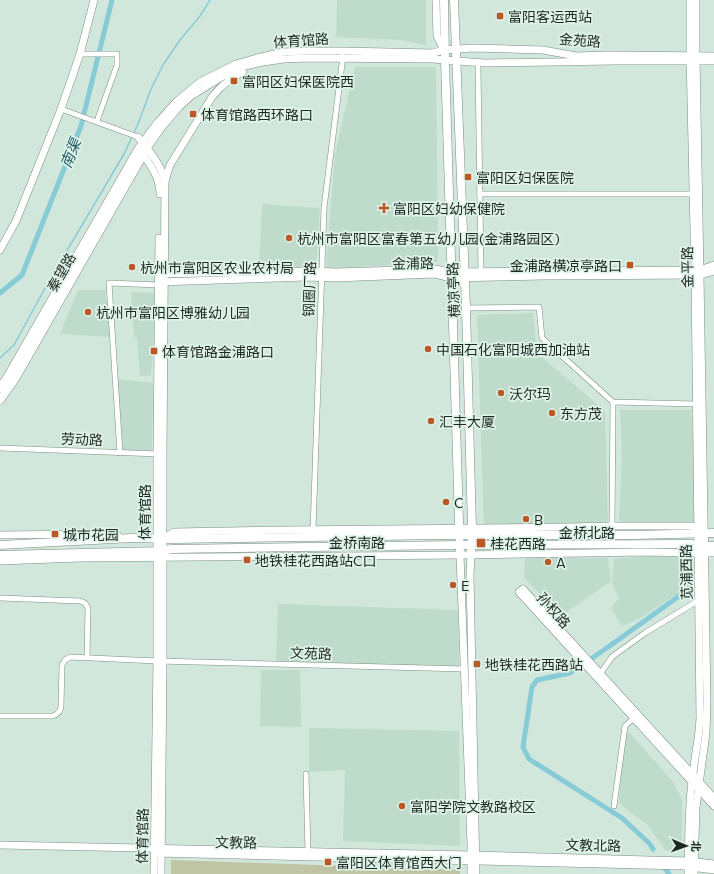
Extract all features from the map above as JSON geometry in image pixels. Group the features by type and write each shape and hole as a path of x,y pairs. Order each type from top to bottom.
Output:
{"main road":[{"name":"横凉亭路","path":"444,0 444,60 460,555"},
{"name":"横凉亭路","path":"454,0 465,275 472,532 471,550"},
{"name":"秦望路","path":"0,388 12,370 141,144"},
{"name":"秦望路","path":"0,400 15,379 141,144"},
{"path":"261,538 274,531"},
{"name":"金桥北路","path":"459,532 634,535 714,533"},
{"name":"金桥南路","path":"0,545 132,538 261,538 459,532"},
{"name":"金桥北路","path":"459,545 471,550 692,544 701,550 714,546"},
{"name":"金桥南路","path":"0,555 160,554 171,549 459,545"}],"street":[{"path":"0,250 16,221 83,54 94,0"},
{"name":"横凉亭路","path":"436,0 437,36 444,50"},
{"name":"金平路","path":"690,0 693,59 698,273 701,533"},
{"name":"金平路","path":"693,59 696,0"},
{"name":"金苑路","path":"444,50 473,48 543,50 576,56 607,55 693,59 714,56"},
{"name":"体育馆路","path":"141,144 162,127 179,107 191,96 223,76 246,66 290,58 343,54 433,53 444,50"},
{"name":"体育馆路","path":"141,144 176,102 200,82 236,64 283,52 491,63 693,59"},
{"path":"83,54 117,54 117,65 94,120"},
{"name":"钢圈厂路","path":"313,530 324,208 343,54"},
{"path":"693,59 714,61"},
{"name":"体育馆路","path":"161,874 158,851 160,661 160,283 162,184 170,165 212,97 232,78 263,62"},
{"path":"478,67 481,271"},
{"path":"61,109 126,132 141,144"},
{"name":"体育馆路","path":"141,144 162,184"},
{"path":"480,194 696,194"},
{"name":"金浦路","path":"465,275 481,271 698,273 714,265"},
{"name":"金浦路","path":"161,274 322,275 435,269 451,275 698,273 714,271"},
{"name":"苋浦西路","path":"691,867 690,805 704,745 706,719 696,404 698,273"},
{"name":"金浦路","path":"160,283 307,277 322,275"},
{"path":"120,453 109,283 160,283"},
{"path":"466,308 539,307 542,338 613,402 696,404"},
{"path":"612,526 613,402"},
{"name":"劳动路","path":"0,448 160,454"},
{"name":"金桥北路","path":"472,532 612,526 692,526 701,533"},
{"name":"金桥南路","path":"160,539 174,532 313,530 459,532"},
{"name":"金桥南路","path":"0,535 96,534 132,538"},
{"path":"631,545 644,552"},
{"path":"289,548 301,556"},
{"path":"471,550 470,576 474,858 471,874"},
{"name":"金桥南路","path":"0,561 160,554 301,556 460,555 471,550 644,552 701,550 714,553"},
{"name":"苋浦西路","path":"695,782 700,718 699,600 701,550"},
{"path":"460,555 464,669 476,874"},
{"name":"孙权路","path":"583,658 523,589 519,592 596,672 695,782 714,806"},
{"path":"0,598 80,601 85,603 88,608 88,658"},
{"path":"596,672 612,657 645,633 699,600"},
{"name":"文苑路","path":"0,716 53,716 58,714 61,709 62,665 67,658 70,657 160,661 464,669"},
{"name":"孙权路","path":"596,672 634,718 695,782 714,798"},
{"path":"614,806 625,726 634,718"},
{"path":"306,774 308,852"},
{"name":"文教路","path":"0,845 158,851 474,858"},
{"name":"文教路","path":"0,850 308,852 474,858"},
{"name":"体育馆路","path":"154,874 158,851"},
{"name":"文教北路","path":"474,858 668,863 714,870"},
{"name":"文教北路","path":"691,867 714,864"}],"shaded area":[{"path":"337,0 426,0 426,45 401,40 336,37"},
{"name":"富阳区妇幼保健院","path":"355,67 436,67 438,262 326,269 335,154"},
{"name":"杭州市富阳区富春第五幼儿园(金浦路园区)","path":"262,204 320,208 316,268 259,270"},
{"name":"杭州市富阳区博雅幼儿园","path":"78,290 105,290 111,337 60,334"},
{"path":"131,292 154,293 154,339 151,376 140,376 137,338 134,337"},
{"path":"533,313 537,353 605,411 608,525 484,527 477,315"},
{"path":"118,379 153,383 152,451 123,450"},
{"path":"620,410 691,410 694,523 619,524 622,455"},
{"path":"643,556 692,557 694,583 639,619 622,626 611,608 619,598 612,584 614,559"},
{"path":"525,557 608,558 611,581 561,616 524,577"},
{"path":"278,604 458,610 459,668 276,663"},
{"path":"261,670 300,670 301,727 260,726"},
{"name":"富阳学院文教路校区","path":"309,728 459,731 460,846 343,841 345,770 309,772"},
{"path":"629,732 674,783 682,800 682,846 674,851 666,851 647,824 627,810 619,802 624,734"},
{"path":"171,860 460,870 460,874 171,874"}],"waterway":[{"name":"南渠","path":"0,293 22,275 81,126 112,0"},
{"path":"0,358 14,345 49,281 124,154 138,124 151,89 163,65 180,40 200,16 210,0"},
{"path":"653,849 650,844 622,818 529,759 523,747 532,687 537,680 570,673 689,589"},
{"path":"665,868 669,874"}],"place":[{"name":"富阳客运西站","path":"500,16"},
{"name":"富阳区妇保医院西","path":"234,81"},
{"name":"体育馆路西环路口","path":"193,114"},
{"name":"富阳区妇保医院","path":"468,177"},
{"name":"富阳区妇幼保健院","path":"384,208"},
{"name":"杭州市富阳区富春第五幼儿园(金浦路园区)","path":"289,238"},
{"name":"金浦路横凉亭路口","path":"630,265"},
{"name":"杭州市富阳区农业农村局","path":"132,267"},
{"name":"杭州市富阳区博雅幼儿园","path":"88,312"},
{"name":"中国石化富阳城西加油站","path":"428,349"},
{"name":"体育馆路金浦路口","path":"154,351"},
{"name":"沃尔玛","path":"501,393"},
{"name":"东方茂","path":"552,413"},
{"name":"汇丰大厦","path":"431,421"},
{"name":"C","path":"446,502"},
{"name":"B","path":"526,519"},
{"name":"城市花园","path":"55,534"},
{"name":"桂花西路","path":"481,543"},
{"name":"地铁桂花西路站C口","path":"247,560"},
{"name":"A","path":"548,562"},
{"name":"E","path":"453,585"},
{"name":"地铁桂花西路站","path":"477,664"},
{"name":"富阳学院文教路校区","path":"402,806"},
{"name":"富阳区体育馆西大门","path":"328,862"}]}
